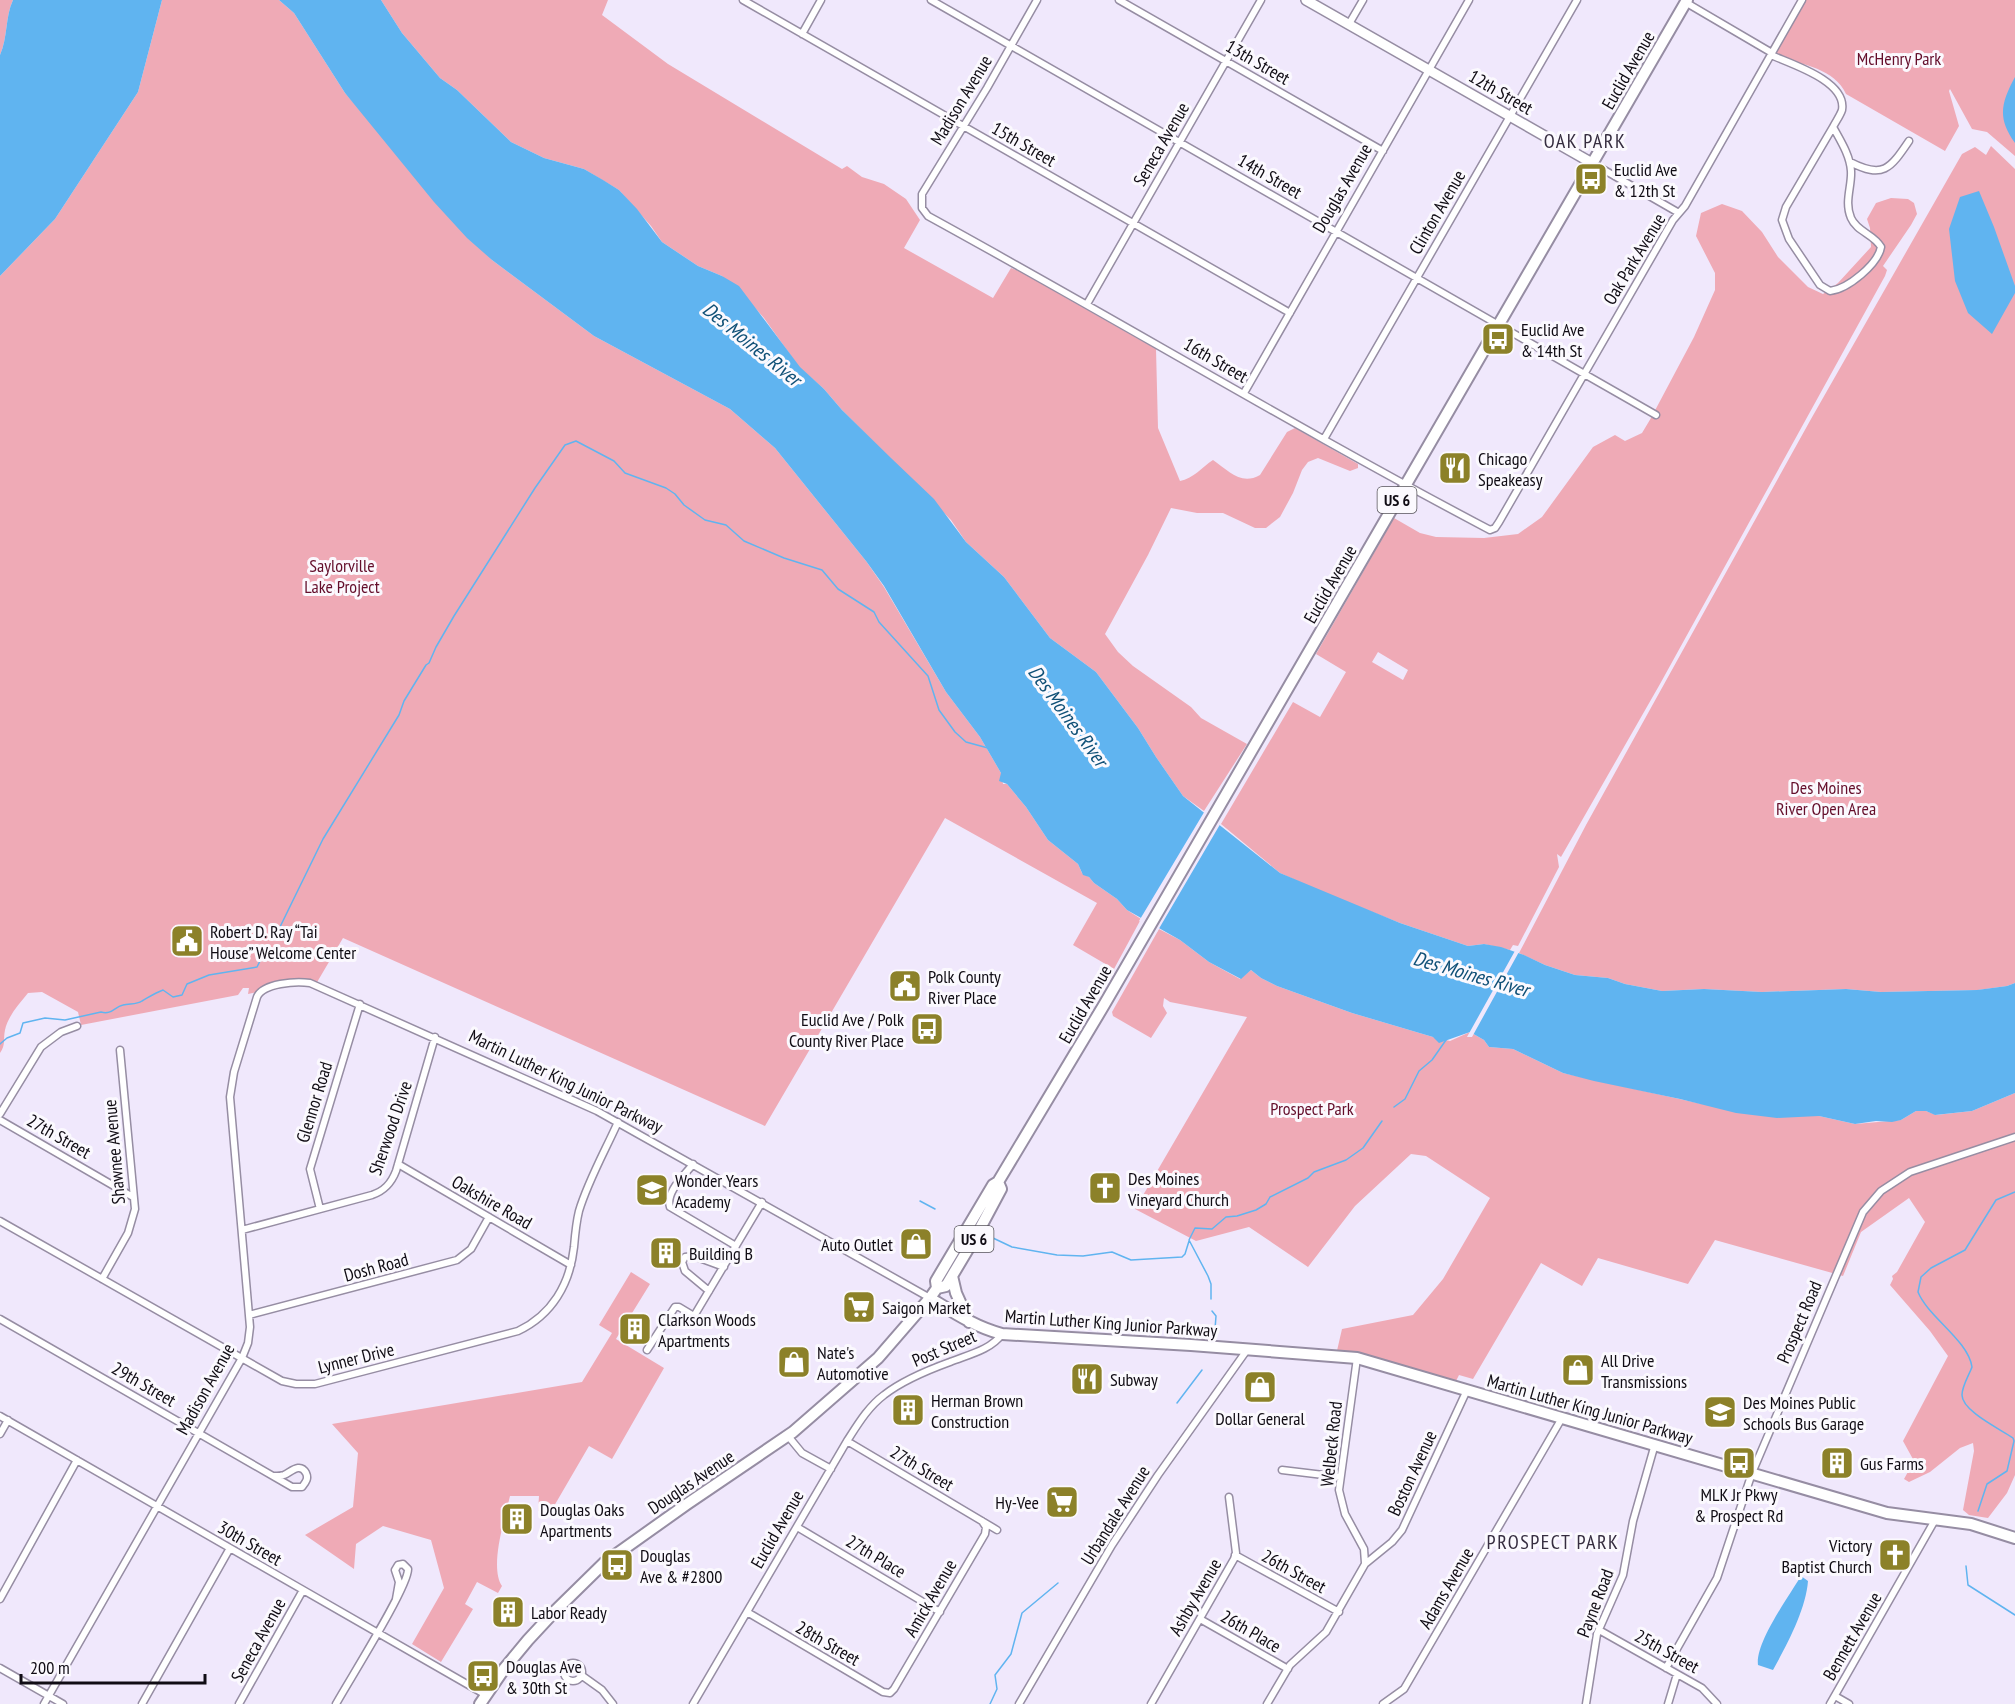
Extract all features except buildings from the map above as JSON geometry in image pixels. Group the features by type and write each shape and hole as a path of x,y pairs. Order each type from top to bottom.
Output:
{"main road":[{"name":"12th Street","path":"1306,0 1592,163"},
{"name":"Euclid Avenue","path":"937,1288 936,1281 1083,1041 1685,1"},
{"name":"Euclid Avenue","path":"930,1298 937,1288 946,1286 977,1234 1001,1189 998,1182"},
{"path":"951,1276 969,1322"},
{"name":"Martin Luther King Junior Parkway","path":"930,1298 969,1322 1002,1334 1357,1358 1887,1513 1971,1524 2015,1538"},
{"name":"Douglas Avenue","path":"483,1700 504,1669 548,1618 613,1556 788,1436 826,1406 878,1358 930,1298"}],"street":[{"name":"15th Street","path":"743,0 1290,313"},
{"path":"802,34 822,0"},
{"name":"14th Street","path":"931,0 1656,415"},
{"name":"Madison Avenue","path":"928,216 922,208 922,194 1037,0"},
{"name":"13th Street","path":"1119,0 1383,151"},
{"name":"Seneca Avenue","path":"1087,304 1261,0"},
{"path":"1349,24 1363,0"},
{"name":"Douglas Avenue","path":"1244,393 1469,0"},
{"name":"Clinton Avenue","path":"1324,439 1577,0"},
{"name":"Oak Park Avenue","path":"1490,530 1495,528 1499,522 1673,220 1685,206 1802,0"},
{"path":"1685,1 1771,54 1825,80 1842,102 1842,109 1833,127 1783,215 1783,225 1807,267 1820,285 1826,290 1835,291 1871,266 1881,247 1876,239 1854,223 1850,215 1848,204 1850,162 1833,127"},
{"path":"1850,162 1868,171 1883,170 1891,166 1909,141"},
{"name":"12th Street","path":"1592,163 1679,213"},
{"name":"16th Street","path":"928,216 1490,530"},
{"name":"Martin Luther King Junior Parkway","path":"265,988 310,982 562,1094 618,1122 930,1298"},
{"name":"Madison Avenue","path":"44,1704 242,1358 248,1343 250,1327 230,1090 259,991 265,988"},
{"name":"Glennor Road","path":"320,1209 310,1169 360,1004"},
{"path":"0,1114 40,1047 61,1032 77,1026"},
{"name":"Sherwood Drive","path":"242,1230 378,1193 392,1180 435,1037"},
{"name":"Shawnee Avenue","path":"102,1279 131,1225 135,1209 120,1050"},
{"name":"27th Street","path":"0,1120 133,1197"},
{"name":"Lynner Drive","path":"0,1221 282,1381 309,1385 509,1334 531,1325 550,1309 559,1295 571,1265 579,1212 618,1122"},
{"name":"Prospect Road","path":"1666,1668 1717,1578 1752,1473 1863,1212 1874,1197 1891,1183 1910,1172 2015,1137"},
{"name":"Oakshire Road","path":"398,1164 571,1265"},
{"path":"693,1164 670,1194 668,1201 670,1207 736,1246"},
{"path":"647,1350 675,1307 694,1316 762,1202"},
{"name":"Dosh Road","path":"249,1315 458,1260 471,1249 489,1217"},
{"path":"709,1291 685,1271 682,1262 684,1257 694,1256 724,1267"},
{"name":"29th Street","path":"0,1318 198,1432 274,1476 295,1488 302,1487 306,1481 306,1473 298,1468 293,1468 284,1475 274,1476"},
{"name":"Post Street","path":"896,1387 946,1363 982,1350 998,1340 1002,1334"},
{"name":"Urbandale Avenue","path":"1019,1704 1125,1525 1171,1455 1247,1350"},
{"name":"Welbeck Road","path":"1357,1358 1340,1478 1341,1503 1364,1549 1365,1564"},
{"name":"Euclid Avenue","path":"693,1704 847,1441 867,1410 896,1387"},
{"name":"Boston Avenue","path":"1269,1702 1288,1669 1326,1632 1365,1564 1392,1542 1402,1530 1467,1389"},
{"name":"30th Street","path":"0,1416 377,1632 483,1700"},
{"name":"Adams Avenue","path":"1383,1704 1404,1689 1562,1417"},
{"path":"0,1434 8,1420"},
{"path":"788,1436 802,1453 831,1469"},
{"name":"27th Street","path":"847,1441 997,1530"},
{"name":"Payne Road","path":"1586,1704 1594,1645 1623,1575 1633,1521 1655,1444"},
{"path":"0,1599 77,1460"},
{"path":"1282,1470 1340,1478"},
{"name":"Ashby Avenue","path":"1151,1704 1235,1555 1229,1497"},
{"name":"Bennett Avenue","path":"1830,1704 1935,1520"},
{"name":"Amick Avenue","path":"894,1689 985,1534 986,1527 982,1521"},
{"name":"27th Place","path":"797,1527 940,1612"},
{"path":"142,1704 230,1548"},
{"name":"26th Street","path":"1235,1555 1338,1612"},
{"path":"336,1704 396,1599 408,1574 408,1567 402,1564 398,1565 395,1570 399,1582 396,1599"},
{"name":"Seneca Avenue","path":"239,1704 303,1590"},
{"name":"28th Street","path":"747,1612 883,1692 890,1693 894,1689"},
{"name":"26th Place","path":"1200,1619 1288,1669"},
{"name":"25th Street","path":"1599,1630 1702,1688 1717,1704"},
{"path":"0,1668 63,1704"},
{"path":"1668,1704 1677,1674"},
{"path":"581,1675 597,1685 613,1704"},
{"path":"1835,1696 1850,1704"},
{"name":"Euclid Avenue","path":"686,1704 698,1697"},
{"path":"1269,1702 1277,1704"}],"green space":[{"path":"0,0 13,0 0,55"},
{"name":"Saylorville Lake Project","path":"162,0 279,0 294,13 345,93 492,260 594,336 730,409 775,448 866,561 884,587 946,692 980,737 1001,773 1003,784 1007,784 1026,807 1048,840 1078,864 1082,873 1141,919 1114,969 1073,945 1097,903 945,818 765,1126 343,938 316,984 300,982 248,994 249,988 243,988 238,995 81,1025 78,1012 42,992 28,993 9,1020 0,1053 0,276 55,219 138,92"},
{"path":"381,0 608,0 602,15 668,64 842,169 847,166 862,177 884,184 906,199 920,220 904,248 993,298 1011,268 1019,271 1156,349 1158,428 1180,481 1193,475 1213,460 1241,478 1247,479 1260,475 1287,432 1295,428 1358,464 1358,468 1350,471 1318,458 1308,462 1280,517 1266,528 1255,528 1223,513 1197,513 1171,508 1105,634 1118,652 1133,666 1191,707 1201,718 1247,744 1204,811 1183,796 1138,728 1096,672 1050,638 1004,577 966,542 951,520 824,389 799,367 764,318 748,300 722,276 698,266 662,242 619,190 584,169 544,158 511,142 457,90 440,78 402,33"},
{"name":"McHenry Park","path":"1802,0 2015,0 2015,156 1987,132 1972,129 1950,89 1959,126 1945,151 1846,94 1833,78 1824,72 1771,55"},
{"name":"Des Moines River Open Area","path":"1991,146 2015,169 2015,983 1978,990 1881,992 1846,989 1762,992 1704,989 1662,991 1625,984 1608,978 1575,975 1519,953 1586,825 1811,419 1962,154 1975,147 1986,155"},
{"path":"1891,198 1908,199 1914,203 1917,214 1883,266 1887,270 1885,276 1660,684 1561,857 1557,854 1559,867 1518,946 1513,945 1510,950 1484,944 1468,946 1400,923 1322,892 1280,873 1221,824 1293,702 1320,717 1346,672 1316,654 1394,518 1420,533 1436,537 1484,538 1518,534 1542,517 1593,447 1615,435 1625,441 1642,433 1694,337 1715,290 1715,273 1696,236 1701,213 1722,204 1742,211 1762,232 1778,257 1808,287 1823,294 1838,283 1871,247 1867,219 1876,203","holes":["1378,652 1408,670 1403,680 1372,662"]},
{"name":"Prospect Park","path":"1159,929 1180,940 1209,962 1240,979 1251,970 1277,986 1352,1013 1450,1041 1470,1032 1484,1040 1489,1047 1513,1049 1563,1073 1702,1104 1819,1116 1855,1124 1901,1120 1916,1111 1926,1111 1936,1115 1972,1111 2015,1093 2015,1475 2007,1493 1988,1518 1969,1515 1963,1510 1974,1451 1973,1443 1960,1448 1930,1472 1909,1482 1904,1479 1914,1461 1903,1441 1948,1356 1930,1331 1890,1285 1892,1276 1897,1272 1925,1222 1909,1198 1861,1232 1843,1276 1715,1240 1688,1284 1598,1258 1582,1286 1541,1263 1473,1379 1459,1375 1454,1385 1336,1355 1342,1329 1413,1315 1443,1279 1490,1198 1426,1156 1411,1154 1355,1206 1308,1267 1249,1227 1196,1241 1135,1209 1247,1017 1170,1002 1164,998 1163,1006 1167,1013 1151,1038 1113,1016 1112,1012"},
{"path":"631,1272 650,1284 616,1339 664,1368 612,1459 589,1446 550,1513 538,1511 539,1496 510,1496 498,1555 498,1578 502,1586 498,1593 477,1582 465,1604 473,1609 441,1662 412,1644 444,1588 431,1540 383,1526 356,1544 354,1569 305,1535 353,1507 358,1453 332,1424 582,1382 612,1333 599,1325"}],"water":[{"path":"13,0 162,0 138,92 55,219 0,276 0,55"},
{"name":"Des Moines River","path":"279,0 381,0 402,33 440,78 457,90 511,142 544,158 584,169 619,190 662,242 698,266 739,286 800,367 934,499 966,542 1004,577 1050,638 1096,672 1138,728 1183,796 1280,873 1400,923 1468,946 1484,944 1501,947 1575,975 1608,978 1625,984 1662,991 1704,989 1762,992 1846,989 1881,992 1977,990 2015,983 2015,1093 1972,1111 1935,1115 1926,1111 1916,1111 1901,1120 1892,1122 1876,1121 1855,1124 1819,1116 1777,1118 1736,1113 1563,1073 1513,1049 1489,1047 1484,1040 1470,1032 1439,1043 1433,1037 1352,1013 1277,986 1251,970 1241,979 1209,962 1180,940 1127,910 1117,899 1089,877 1083,875 1078,864 1048,840 1007,784 999,781 1001,773 980,737 946,692 884,586 775,448 730,409 594,336 492,260 467,238 434,202 345,93 294,13"},
{"path":"2015,77 2015,143 2005,126 2003,110"},
{"path":"1979,191 2015,286 2015,293 1992,334 1968,313 1955,281 1949,229 1960,197"},
{"path":"1801,1576 1808,1581 1804,1603 1790,1638 1773,1670 1758,1665 1758,1656 1767,1632"}],"pier":[{"path":"1206,809 1222,821 1157,932 1139,921"},
{"path":"1516,949 1520,950 1472,1037 1467,1037"}],"waterway":[{"path":"278,931 323,839 399,715 404,701 429,663 454,616 535,488 565,445 576,441 614,461 625,473 666,488 705,520 726,525 744,541 784,558 822,570 838,589 874,612 879,622 928,676 939,710 955,732 966,742 988,748"},
{"path":"0,1044 7,1038 20,1033 23,1023 45,1018 65,1020 110,1012 120,1006 140,1002 163,990 173,997 182,995 187,984 209,975 257,967 265,951"},
{"path":"1394,1107 1405,1099 1419,1071 1432,1060 1446,1040"},
{"path":"1211,1299 1211,1284 1189,1240 1195,1228 1212,1229 1226,1217 1256,1210 1266,1204 1270,1197 1308,1178 1314,1172 1346,1160 1363,1148 1382,1121"},
{"path":"1978,1511 1987,1484 2007,1471 2014,1441 2013,1438 1975,1413 1964,1401 1963,1388 1972,1367 1969,1357 1918,1292 1921,1277 1931,1268 1965,1250 1996,1200 2015,1192"},
{"path":"920,1201 935,1209"},
{"path":"993,1238 1012,1247 1057,1255 1083,1256 1112,1252 1131,1260 1182,1257 1189,1241"},
{"path":"1212,1311 1216,1316 1215,1329 1217,1332"},
{"path":"1177,1403 1202,1370"},
{"path":"1966,1566 1968,1585 2015,1615"},
{"path":"990,1704 997,1689 995,1675 1011,1654 1022,1613 1058,1583"}],"place":[{"name":"Euclid Ave & 12th St","path":"1591,179"},
{"name":"Euclid Ave & 14th St","path":"1498,339"},
{"name":"Chicago Speakeasy","path":"1455,468"},
{"name":"Robert D. Ray “Tai House” Welcome Center","path":"187,941"},
{"name":"Polk County River Place","path":"905,986"},
{"name":"Euclid Ave / Polk County River Place","path":"927,1029"},
{"name":"Des Moines Vineyard Church","path":"1105,1188"},
{"name":"Wonder Years Academy","path":"652,1190"},
{"name":"Auto Outlet","path":"916,1244"},
{"name":"Building B","path":"666,1253"},
{"name":"Saigon Market","path":"859,1307"},
{"name":"Clarkson Woods Apartments","path":"635,1329"},
{"name":"Nate's Automotive","path":"794,1362"},
{"name":"All Drive Transmissions","path":"1578,1370"},
{"name":"Subway","path":"1087,1379"},
{"name":"Dollar General","path":"1260,1387"},
{"name":"Herman Brown Construction","path":"908,1410"},
{"name":"Des Moines Public Schools Bus Garage","path":"1720,1412"},
{"name":"MLK Jr Pkwy & Prospect Rd","path":"1739,1463"},
{"name":"Gus Farms","path":"1837,1463"},
{"name":"Hy-Vee","path":"1062,1502"},
{"name":"Douglas Oaks Apartments","path":"517,1519"},
{"name":"Victory Baptist Church","path":"1895,1555"},
{"name":"Douglas Ave & #2800","path":"617,1565"},
{"name":"Labor Ready","path":"508,1612"},
{"name":"Douglas Ave & 30th St","path":"483,1676"}],"district":[{"name":"OAK PARK","path":"1585,141"},
{"name":"PROSPECT PARK","path":"1553,1542"}]}
